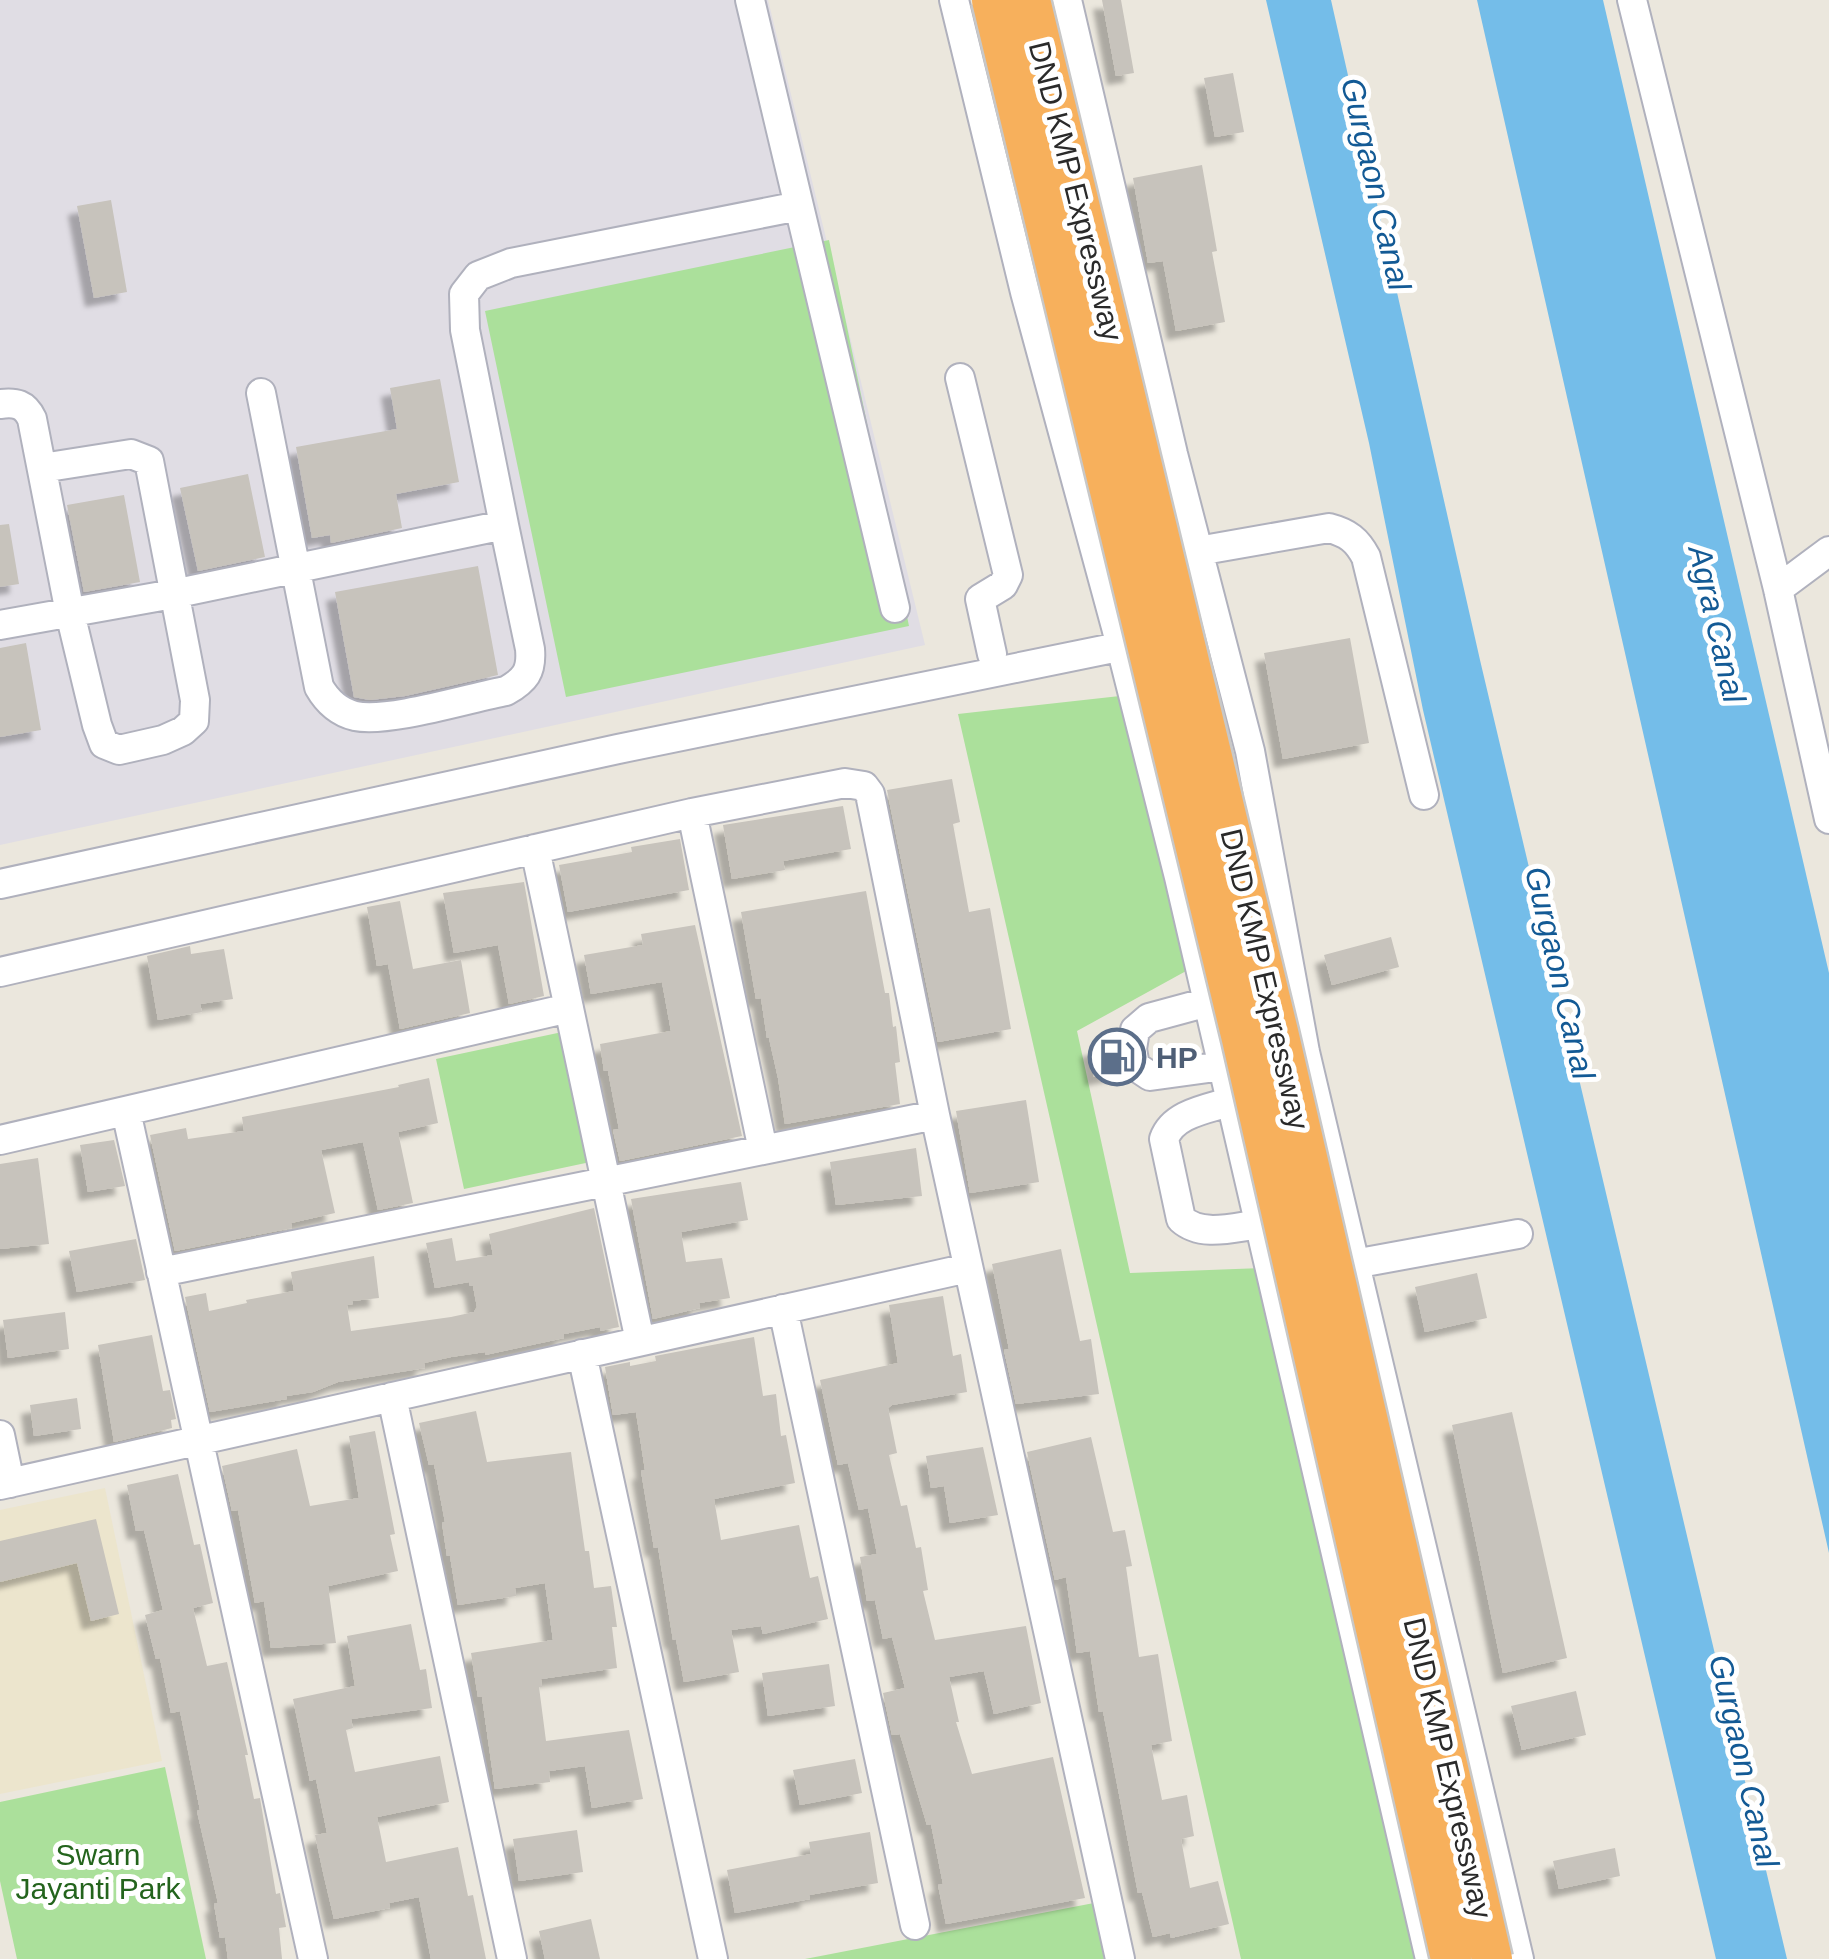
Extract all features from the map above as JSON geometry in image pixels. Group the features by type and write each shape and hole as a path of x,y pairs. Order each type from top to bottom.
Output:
{"highway":[{"name":"DND KMP Expressway","path":"992,0 1242,1038 1451,1959"},
{"name":"DND KMP Expressway","path":"1030,0 1278,1032 1492,1959"}],"street":[{"path":"750,0 895,608"},
{"path":"954,0 1208,1002 1430,1959"},
{"path":"1067,0 1250,751 1305,1052 1519,1959"},
{"path":"1632,0 1778,589 1829,820"},
{"path":"261,393 319,687 335,708 355,716 377,717 506,691 522,682 532,667 465,330 464,294 478,276 510,263 800,206"},
{"path":"960,378 1008,575 1003,585 980,599 992,654"},
{"path":"0,404 20,404 27,409 70,613 104,744 119,750 183,731 194,721 195,700 149,462 130,454 42,468"},
{"path":"0,625 172,594 504,525"},
{"path":"1198,550 1329,528 1345,532 1358,542 1366,557 1424,795"},
{"path":"1778,589 1829,551"},
{"path":"0,869 992,654 1118,636 1135,644 1215,616"},
{"path":"0,884 1118,636"},
{"path":"0,972 692,814 846,783 864,786 870,794 935,1116 1120,1959"},
{"path":"692,814 764,1150"},
{"path":"535,849 640,1341"},
{"path":"1208,1002 1149,1018 1135,1030 1134,1066 1150,1076 1223,1066"},
{"path":"0,1140 569,1008"},
{"path":"1232,1102 1175,1120 1167,1130 1164,1139 1180,1219 1189,1226 1207,1230 1260,1224"},
{"path":"126,1111 313,1959"},
{"path":"161,1272 935,1116"},
{"path":"1354,1264 1518,1234"},
{"path":"0,1436 5,1484 968,1268"},
{"path":"783,1309 916,1925"},
{"path":"582,1354 710,1958"},
{"path":"392,1397 512,1959"}],"shaded area":[{"path":"0,0 768,0 925,645 0,845"},
{"path":"105,1488 162,1761 0,1794 0,1510"}],"green space":[{"path":"829,240 909,626 566,697 485,311"},
{"path":"1138,694 1197,965 1077,1031 1130,1273 1262,1268 1421,1959 1241,1959 958,714"},
{"path":"567,1031 595,1161 464,1189 436,1059"},
{"name":"Swarn Jayanti Park","path":"165,1767 206,1959 17,1959 0,1881 0,1802"},
{"path":"1094,1903 1104,1959 805,1959"}],"water":[{"path":"1266,0 1331,0 1480,660 1787,1959 1716,1959 1423,710 1369,443"},
{"name":"Agra Canal","path":"1477,0 1603,0 1829,973 1829,1553"}],"building":[{"path":"1102,0 1121,0 1134,73 1116,76"},
{"path":"1233,73 1244,132 1215,137 1204,78"},
{"path":"1202,165 1225,322 1176,331 1163,261 1148,263 1133,178"},
{"path":"111,200 127,292 94,298 77,206"},
{"path":"440,379 459,482 396,494 402,528 331,543 330,535 312,538 296,447 397,429 390,388"},
{"path":"248,474 265,557 198,571 180,488"},
{"path":"124,495 140,582 84,592 67,505"},
{"path":"9,524 19,584 0,587 0,525"},
{"path":"478,566 498,675 405,696 370,700 354,697 335,592"},
{"path":"1350,638 1369,743 1283,759 1264,653"},
{"path":"26,643 41,730 0,737 0,648"},
{"path":"952,779 960,822 953,824 969,912 990,908 1011,1029 938,1042 887,790"},
{"path":"843,806 851,849 783,861 785,870 732,879 723,825"},
{"path":"680,839 689,890 568,912 559,865"},
{"path":"524,882 544,996 509,1004 498,945 454,953 443,893"},
{"path":"866,891 885,993 889,993 893,1027 896,1026 900,1104 785,1124 741,912"},
{"path":"400,901 413,969 461,960 470,1013 400,1029 388,964 377,966 367,907"},
{"path":"695,925 742,1136 620,1161 613,1130 619,1129 600,1044 671,1031 662,982 591,994 584,955 643,945 641,934"},
{"path":"1391,937 1399,967 1332,985 1324,955"},
{"path":"190,946 191,954 224,949 233,999 200,1004 202,1012 158,1020 147,956"},
{"path":"1115,1044 1119,1072 1094,1077 1089,1048"},
{"path":"429,1078 438,1123 398,1132 413,1203 378,1210 363,1142 321,1150 335,1213 291,1223 292,1228 175,1251 150,1135 186,1128 188,1139 244,1131 242,1117"},
{"path":"1026,1100 1039,1182 970,1193 956,1111"},
{"path":"114,1140 125,1186 88,1192 80,1145"},
{"path":"916,1148 922,1196 836,1205 830,1162"},
{"path":"38,1158 49,1244 0,1249 0,1164"},
{"path":"741,1182 748,1220 681,1232 686,1262 722,1258 730,1298 699,1303 700,1308 653,1319 631,1199"},
{"path":"594,1208 619,1327 564,1334 564,1338 485,1355 451,1357 424,1363 425,1368 338,1382 313,1392 286,1396 287,1399 210,1412 185,1297 206,1293 209,1311 247,1303 246,1300 294,1291 291,1272 374,1256 379,1298 347,1305 351,1331 474,1312 477,1307 469,1282 435,1288 426,1243 452,1238 456,1261 493,1255 489,1234"},
{"path":"136,1239 145,1280 77,1292 69,1251"},
{"path":"1061,1249 1080,1341 1091,1339 1099,1394 1016,1404 992,1264"},
{"path":"1477,1273 1487,1318 1425,1332 1415,1287"},
{"path":"943,1296 953,1356 961,1354 967,1392 888,1408 897,1453 889,1455 901,1506 907,1505 916,1548 921,1547 928,1590 923,1591 935,1640 1026,1626 1041,1703 994,1714 984,1671 949,1677 956,1722 972,1774 1053,1757 1085,1898 946,1924 931,1824 927,1825 900,1734 892,1735 883,1693 905,1688 892,1637 883,1639 875,1600 867,1601 860,1557 877,1554 868,1508 859,1510 848,1463 838,1465 820,1380 898,1363 889,1305"},
{"path":"65,1312 69,1349 8,1358 3,1320"},
{"path":"152,1335 163,1391 170,1390 176,1419 171,1420 172,1428 114,1442 98,1345"},
{"path":"754,1337 763,1396 776,1394 781,1436 786,1435 795,1483 714,1499 721,1540 799,1525 810,1578 818,1576 828,1619 763,1634 761,1626 731,1630 739,1672 684,1682 658,1547 654,1548 636,1412 613,1415 605,1367 656,1361 655,1356"},
{"path":"77,1398 81,1429 34,1436 30,1405"},
{"path":"476,1411 487,1462 571,1452 594,1588 611,1586 617,1668 541,1679 546,1741 629,1730 643,1799 592,1808 585,1766 549,1771 550,1782 495,1789 482,1697 478,1697 471,1653 553,1640 545,1583 515,1588 516,1596 458,1605 434,1464 429,1465 419,1423"},
{"path":"1512,1412 1567,1658 1503,1673 1452,1425"},
{"path":"375,1431 395,1534 390,1535 398,1571 328,1586 336,1643 271,1648 264,1601 255,1603 238,1510 232,1511 222,1466 297,1449 310,1506 359,1498 349,1436"},
{"path":"1091,1437 1113,1532 1125,1530 1132,1566 1126,1567 1139,1657 1158,1654 1172,1741 1151,1745 1162,1800 1187,1795 1194,1836 1181,1839 1190,1888 1218,1881 1229,1924 1171,1938 1170,1933 1153,1937 1142,1892 1138,1893 1103,1711 1099,1712 1090,1651 1077,1653 1066,1577 1055,1580 1027,1452"},
{"path":"983,1447 998,1515 950,1523 944,1486 931,1488 926,1456"},
{"path":"178,1474 194,1545 200,1544 213,1603 193,1608 207,1666 227,1662 254,1799 260,1798 276,1894 280,1893 286,1927 279,1928 282,1959 228,1959 225,1937 220,1938 214,1904 218,1903 180,1711 171,1713 160,1658 156,1659 145,1615 163,1610 144,1530 136,1531 127,1485"},
{"path":"96,1519 119,1614 91,1621 77,1563 0,1582 0,1541"},
{"path":"411,1624 420,1670 426,1669 432,1708 351,1719 353,1728 346,1730 355,1772 440,1756 449,1802 377,1817 386,1862 458,1847 486,1959 431,1959 419,1897 389,1903 390,1908 334,1919 323,1872 315,1835 327,1833 316,1779 310,1781 293,1699 355,1686 347,1636"},
{"path":"829,1664 835,1706 768,1716 762,1673"},
{"path":"1576,1691 1586,1735 1522,1750 1511,1706"},
{"path":"855,1759 862,1793 800,1805 793,1770"},
{"path":"577,1830 583,1872 519,1881 513,1839"},
{"path":"870,1832 878,1883 735,1913 727,1870 811,1854 809,1842"},
{"path":"1615,1848 1620,1876 1559,1889 1553,1861"},
{"path":"591,1919 600,1959 545,1959 539,1931"}],"place":[{"name":"HP","path":"1117,1057"}],"water label":[{"name":"Gurgaon Canal","path":"1376,184"},
{"name":"Gurgaon Canal","path":"1560,973"},
{"name":"Gurgaon Canal","path":"1744,1761"}]}
